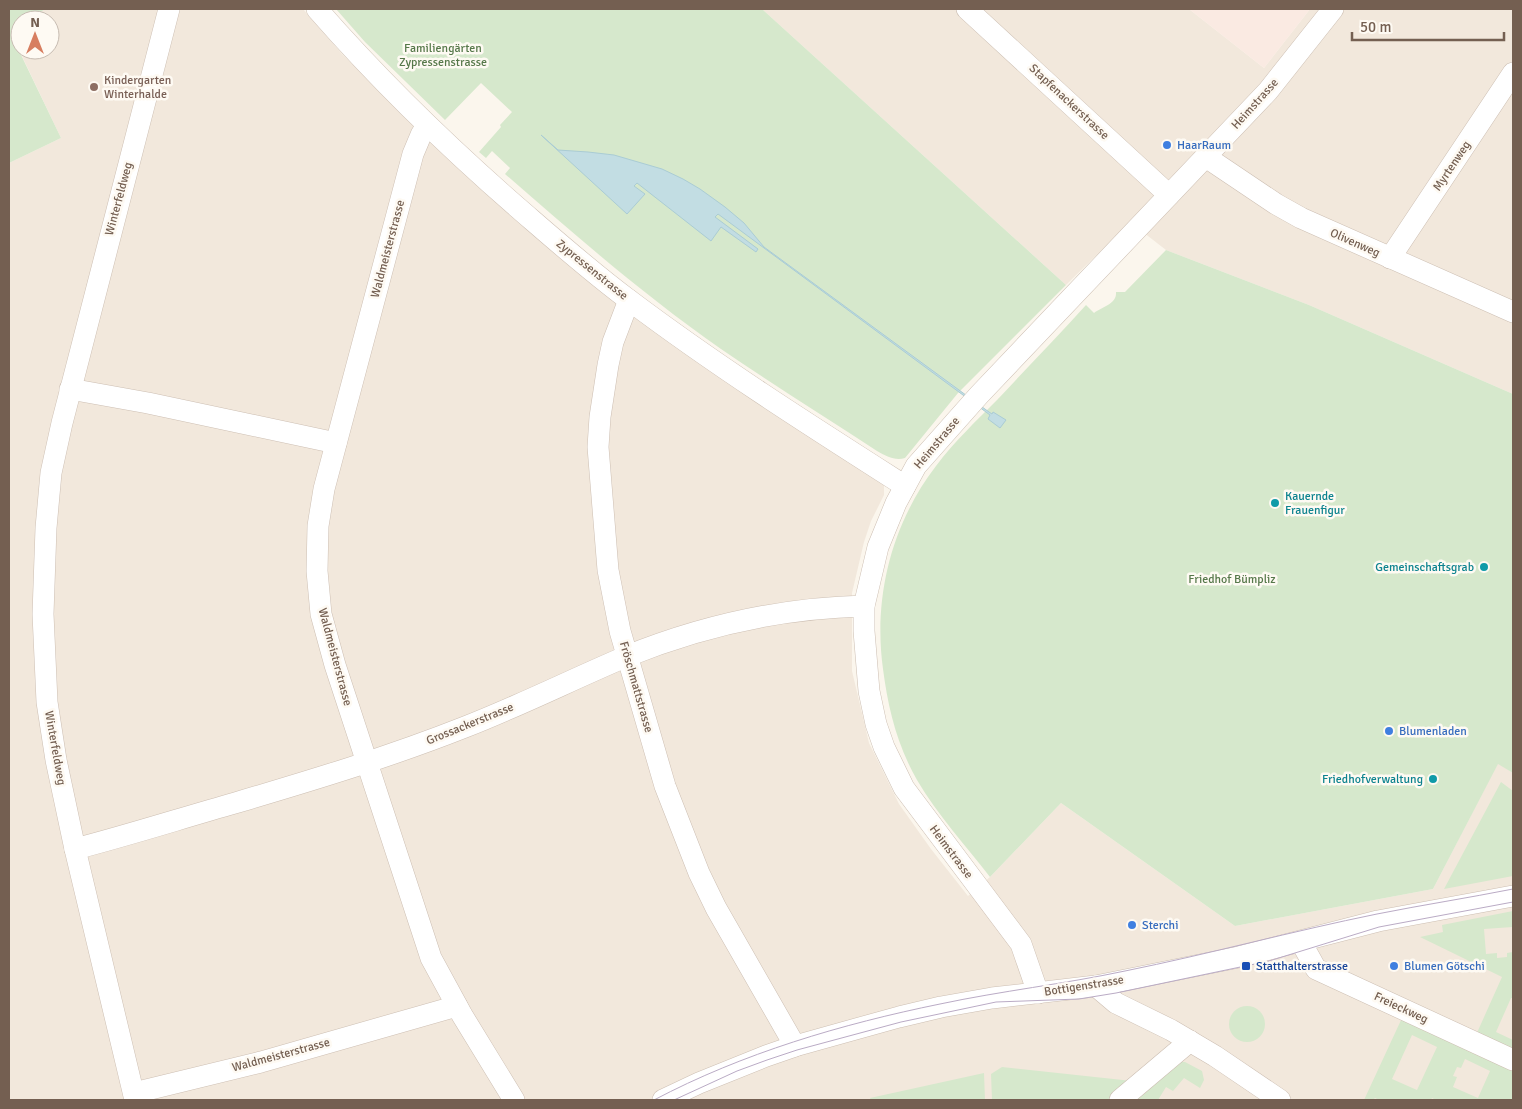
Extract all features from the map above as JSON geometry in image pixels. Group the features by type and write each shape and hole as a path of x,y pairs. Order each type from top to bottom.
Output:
{"street":[{"name":"Winterfeldweg","path":"134,1097 75,849 50,729 43,614 46,528 51,473 70,389 169,9"},
{"name":"Zypressenstrasse","path":"317,9 356,53 458,155 578,261 712,361 806,424 904,486"},
{"name":"Stapfenackerstrasse","path":"967,9 1169,195"},
{"name":"Heimstrasse","path":"1038,994 1021,944 904,788 892,766 876,724 865,658 864,606 878,547 896,502 916,466 954,423 1268,91 1333,9"},
{"name":"Myrtenweg","path":"1390,258 1513,73"},
{"name":"Waldmeisterstrasse","path":"427,125 417,143 411,162 324,488 318,526 319,596 321,614 335,665 431,958 457,1006 514,1100"},
{"name":"Olivenweg","path":"1206,157 1276,204 1301,218 1513,312"},
{"name":"Fröschmattstrasse","path":"629,300 613,342 608,365 600,417 598,447 608,570 627,657 665,786 699,873 716,908 795,1046"},
{"path":"70,389 148,403 336,443"},
{"name":"Grossackerstrasse","path":"75,849 366,764 466,727 627,657 693,634 747,620 817,608 864,606"},
{"name":"Bottigenstrasse","path":"663,1100 703,1092 735,1068 795,1046 941,1007 992,998 1096,986 1239,957 1378,921 1513,896"},
{"name":"Freieckweg","path":"1301,942 1316,969 1513,1060"},
{"path":"1096,986 1116,1003 1190,1041 1244,1074 1280,1100"},
{"name":"Waldmeisterstrasse","path":"134,1097 457,1006"},
{"path":"1120,1100 1190,1041"}],"shaded area":[{"path":"303,9 342,54 444,153 884,484 884,495 871,521 864,542 852,593 852,671 869,743 899,804 968,896 990,877 1061,803 1235,926 1433,889 1498,763 1513,773 1513,1100 9,1100 9,163 61,138 24,60 60,60 60,10 44,10"},
{"path":"762,9 1189,9 1264,68 1310,9 1513,9 1513,394 1309,305 1166,250 1130,222 1066,285"},
{"path":"1189,9 1310,9 1264,68"}],"green space":[{"path":"9,9 45,9 10,10 10,60 24,60 61,138 9,163"},
{"name":"Familiengärten Zypressenstrasse","path":"336,9 762,9 1066,285 958,393 905,458 898,459 887,456 760,375 693,329 611,264 505,174 510,168 492,151 486,158 479,152 512,112 481,83 445,120 365,42"},
{"name":"Friedhof Bümpliz","path":"1166,250 1309,305 1513,394 1513,773 1498,764 1433,889 1235,926 1061,803 990,877 933,805 917,780 904,753 894,726 885,684 881,642 881,615 889,562 897,536 908,512 921,488 950,448 1086,305 1094,313 1112,302 1116,292 1125,292"},
{"path":"1501,782 1513,791 1513,876 1444,889"},
{"path":"1513,911 1513,927 1484,929 1486,954 1497,953 1497,958 1507,957 1507,953 1513,952 1513,998 1511,998 1496,1032 1513,1040 1513,1052 1476,1035 1502,977 1420,937 1443,932 1442,925"},
{"path":"1247,1006 1254,1007 1260,1011 1264,1017 1264,1031 1260,1037 1254,1041 1247,1042 1240,1041 1234,1037 1230,1031 1229,1024 1230,1017 1234,1011 1240,1007"},
{"path":"1402,1018 1513,1069 1513,1100 1436,1100 1432,1098 1431,1100 1379,1100 1375,1098 1373,1100 1364,1100","holes":["1412,1035 1437,1047 1417,1090 1392,1079","1465,1059 1490,1071 1478,1098 1453,1087 1457,1077 1453,1076 1457,1067 1461,1068"]},
{"path":"1178,1062 1185,1062 1202,1071 1204,1080 1200,1088 1184,1078 1173,1091 1166,1087 1158,1100 1129,1100"},
{"path":"1002,1067 1132,1081 1109,1100 992,1100 991,1074"},
{"path":"984,1073 985,1100 871,1100 870,1098"}],"water":[{"path":"541,135 558,150 614,155 662,169 700,189 744,223 764,247 989,412 992,414 993,412 1006,420 1000,428 988,419 990,415 718,214 715,217 758,249 756,252 721,227 711,241 637,183 634,186 645,194 627,214"}],"tram line":[{"path":"654,1100 688,1083 758,1054 866,1021 963,999 1125,971 1346,921 1513,889"},
{"path":"674,1100 737,1071 767,1060 901,1022 996,1002 1079,999 1116,993 1269,961 1379,927 1513,902"}],"place":[{"name":"Kindergarten Winterhalde","path":"94,87"},
{"name":"HaarRaum","path":"1167,145"},
{"name":"Kauernde Frauenfigur","path":"1275,503"},
{"name":"Gemeinschaftsgrab","path":"1484,567"},
{"name":"Blumenladen","path":"1389,731"},
{"name":"Friedhofverwaltung","path":"1433,779"},
{"name":"Sterchi","path":"1132,925"},
{"name":"Statthalterstrasse","path":"1246,966"},
{"name":"Blumen Götschi","path":"1394,966"}]}
